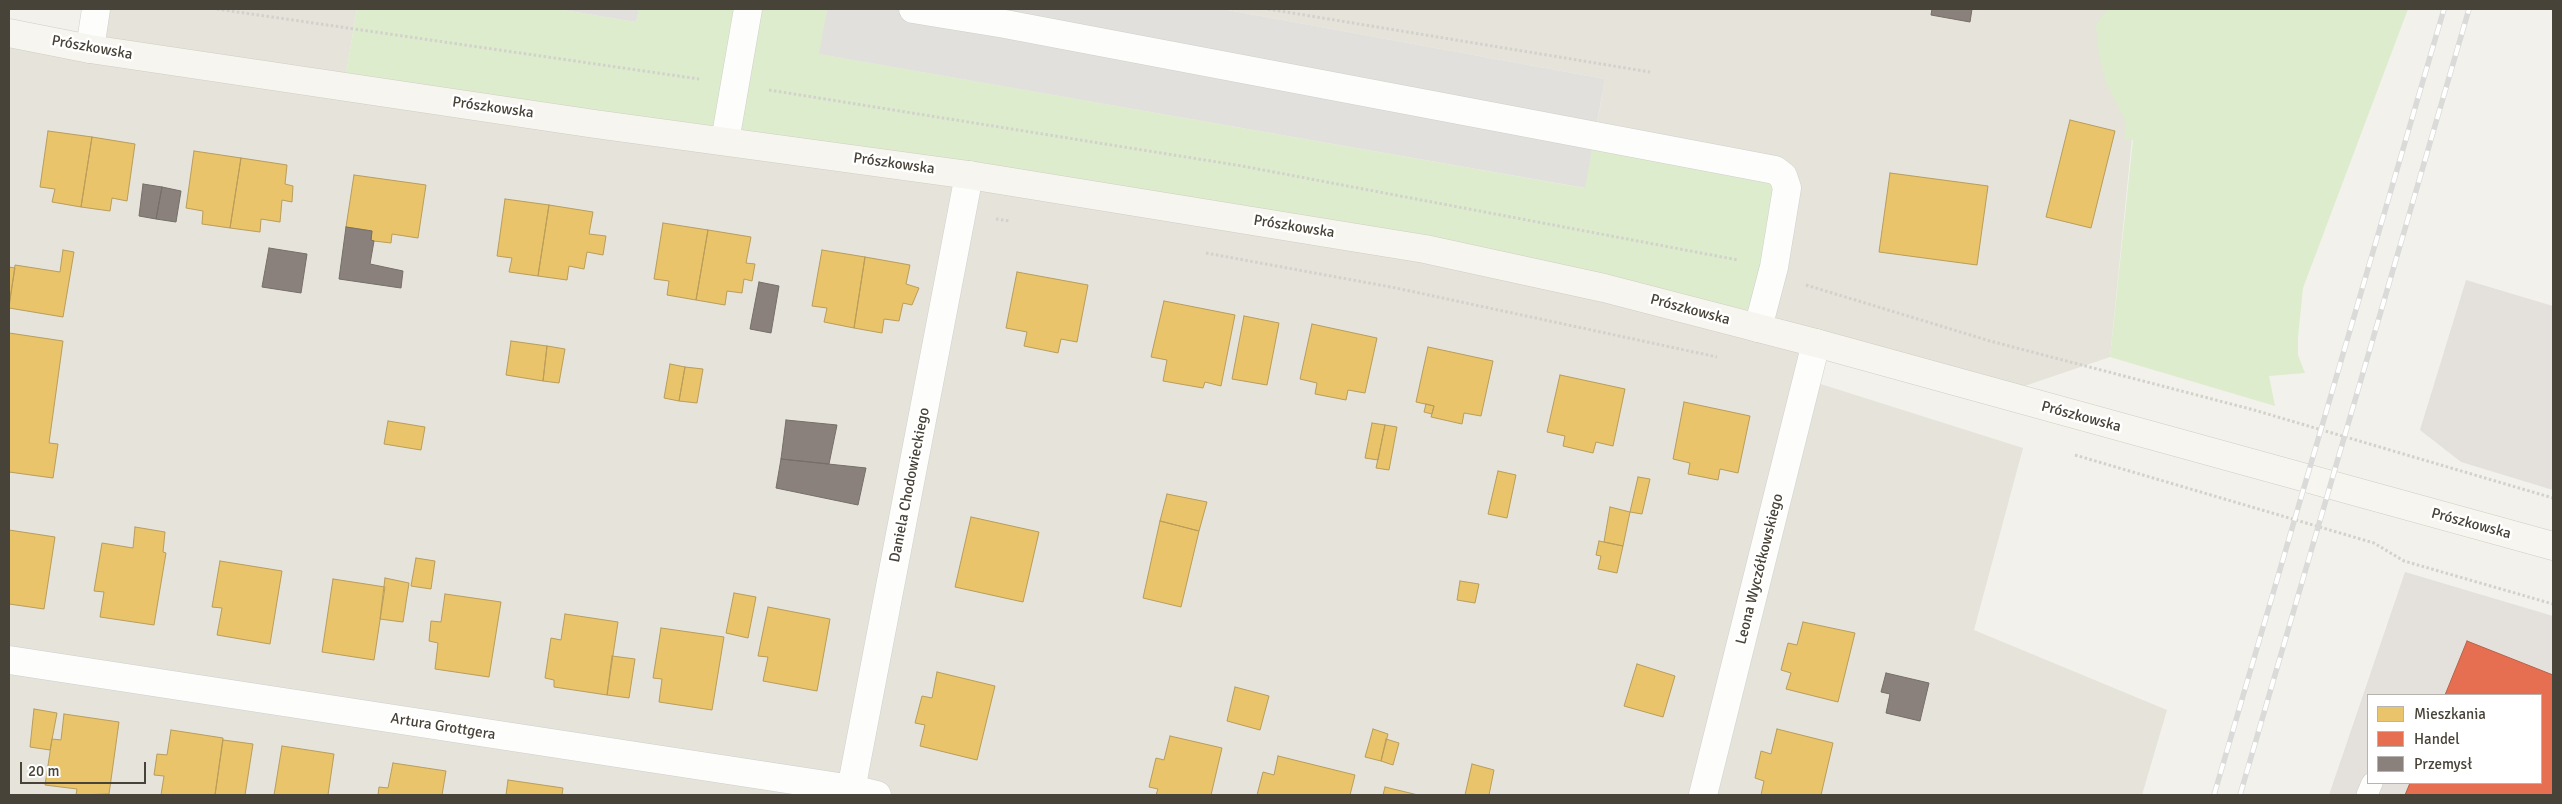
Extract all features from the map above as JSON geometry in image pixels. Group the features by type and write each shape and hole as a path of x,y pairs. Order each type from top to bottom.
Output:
{"main road":[{"name":"Prószkowska","path":"9,33 90,49 969,175 1425,249 1604,288 1816,343 2553,546"}],"street":[{"path":"90,49 96,9"},
{"path":"724,141 748,9"},
{"path":"913,9 1006,16 1774,170 1783,176 1787,188 1774,267 1758,328"},
{"name":"Daniela Chodowieckiego","path":"860,793 969,175"},
{"name":"Leona Wyczółkowskiego","path":"1703,795 1816,343"},
{"name":"Artura Grottgera","path":"9,660 860,793"}],"path":[{"path":"1268,9 1650,72"},
{"path":"962,214 1019,222"},
{"path":"1202,252 1396,288 1723,359"},
{"path":"2072,454 2374,543 2404,561 2553,604"}],"shaded area":[{"path":"96,9 357,9 344,86 1604,288 1595,135 1605,79 1222,9 2145,9 2110,357 1998,395 1816,343 1808,380 2023,448 1974,630 2167,710 2142,795 9,795 9,33 90,49"},
{"path":"557,9 639,9 636,22"},
{"path":"827,9 1222,9 1605,79 1585,188 819,54"},
{"path":"2466,280 2553,306 2553,490 2461,462 2420,430"},
{"path":"2405,572 2553,616 2553,795 2329,795"}],"green space":[{"path":"357,9 557,9 636,22 639,9 827,9 820,54 1584,188 1595,135 1783,176 1758,328 1604,288 344,86"},
{"path":"2107,9 2408,9 2303,288 2298,355 2305,373 2269,376 2275,406 2110,357 2133,140 2124,139 2126,122 2106,82 2099,54 2096,25"}],"building: Mieszkania":[{"path":"2070,120 2115,131 2091,228 2046,217"},
{"path":"48,131 92,137 81,207 52,202 55,189 40,187"},
{"path":"92,137 135,144 127,201 112,198 110,211 81,207"},
{"path":"194,151 241,158 230,228 202,224 203,211 186,208"},
{"path":"241,158 287,165 285,184 293,186 292,202 282,200 280,222 261,219 260,232 230,228"},
{"path":"1890,173 1988,186 1977,265 1879,252"},
{"path":"354,175 426,185 418,238 392,234 391,243 374,241 371,240 372,231 346,227"},
{"path":"505,199 549,205 538,276 509,272 512,258 497,256"},
{"path":"549,205 593,212 589,234 606,236 603,255 587,252 584,269 569,266 567,280 538,276"},
{"path":"663,223 708,230 696,300 667,295 669,281 654,279"},
{"path":"708,230 751,237 746,263 755,264 752,281 744,279 742,293 727,291 725,305 696,300"},
{"path":"63,250 74,252 63,317 9,308 15,265 60,272"},
{"path":"822,250 865,257 854,328 824,322 827,308 812,306"},
{"path":"865,257 910,265 906,284 919,288 912,305 903,303 899,321 884,319 882,333 854,328"},
{"path":"9,267 15,268 9,304"},
{"path":"1017,272 1088,285 1077,342 1061,339 1058,353 1024,346 1027,332 1006,328"},
{"path":"1164,301 1235,315 1221,386 1205,382 1203,388 1163,381 1167,360 1151,357"},
{"path":"1244,316 1279,323 1267,385 1232,379"},
{"path":"1312,324 1377,338 1365,393 1348,390 1346,400 1315,394 1317,383 1300,379"},
{"path":"9,333 63,341 49,443 58,444 53,478 9,472"},
{"path":"511,341 547,346 543,381 506,375"},
{"path":"547,346 565,349 559,383 543,381"},
{"path":"1428,347 1493,361 1481,416 1464,413 1462,424 1431,417 1434,406 1416,402"},
{"path":"670,364 685,367 679,401 664,398"},
{"path":"685,367 703,369 697,403 679,401"},
{"path":"1560,375 1625,389 1613,446 1596,442 1593,453 1563,446 1565,436 1547,432"},
{"path":"1684,402 1750,416 1738,473 1720,469 1718,480 1688,474 1690,463 1673,459"},
{"path":"1426,404 1434,406 1432,414 1424,412"},
{"path":"388,421 425,427 421,450 384,444"},
{"path":"1372,423 1385,425 1378,460 1365,458"},
{"path":"1385,425 1397,427 1389,470 1376,468"},
{"path":"1498,471 1516,475 1507,518 1488,514"},
{"path":"1638,477 1650,479 1642,514 1630,512"},
{"path":"1167,494 1207,502 1199,531 1160,521"},
{"path":"1610,507 1630,512 1623,546 1604,542"},
{"path":"971,517 1039,532 1023,602 955,587"},
{"path":"1160,521 1199,531 1181,607 1143,598"},
{"path":"135,527 165,532 163,552 166,553 154,625 100,617 104,592 94,591 102,543 133,548"},
{"path":"9,530 55,537 44,609 9,604"},
{"path":"1599,541 1623,546 1617,573 1598,569 1601,556 1596,555"},
{"path":"416,558 435,561 431,589 411,586"},
{"path":"220,561 282,571 270,644 217,635 222,608 212,607"},
{"path":"385,578 409,583 403,622 380,619"},
{"path":"333,579 385,587 374,660 322,652"},
{"path":"1460,581 1479,584 1475,603 1457,600"},
{"path":"734,593 756,597 748,638 726,633"},
{"path":"445,594 501,602 489,677 435,669 438,643 429,641 431,621 441,622"},
{"path":"768,607 830,619 817,691 763,681 768,657 758,656"},
{"path":"565,614 618,622 607,695 554,687 554,680 545,678 551,638 561,640"},
{"path":"1803,622 1855,633 1838,702 1786,689 1791,673 1781,670 1788,643 1797,645"},
{"path":"661,628 724,637 712,710 659,702 662,679 653,678"},
{"path":"612,656 635,659 629,698 607,695"},
{"path":"1637,664 1675,676 1663,717 1624,706"},
{"path":"937,672 995,686 977,760 920,746 925,725 915,723 922,696 932,698"},
{"path":"1235,687 1269,696 1260,730 1227,721"},
{"path":"34,709 57,713 50,750 30,747"},
{"path":"64,714 119,722 109,794 76,795 77,789 45,785 52,739 61,740"},
{"path":"1373,729 1388,734 1381,761 1365,757"},
{"path":"1777,729 1833,743 1821,795 1761,795 1764,781 1755,778 1761,751 1771,754"},
{"path":"171,730 223,738 215,795 161,795 164,776 154,775 157,754 167,755"},
{"path":"1170,736 1222,748 1211,795 1156,795 1158,789 1149,787 1156,758 1164,760"},
{"path":"1386,739 1399,743 1393,765 1381,761"},
{"path":"223,740 253,744 245,795 215,795"},
{"path":"282,746 334,754 328,795 274,795"},
{"path":"1278,756 1355,775 1350,795 1257,795 1263,772 1274,775"},
{"path":"393,763 446,771 442,795 378,795 379,787 388,788"},
{"path":"1472,764 1494,770 1489,795 1465,795"},
{"path":"508,780 563,788 562,795 506,795"},
{"path":"1385,787 1418,795 1383,795"}],"building: Handel":[{"path":"2467,641 2553,675 2553,795 2405,795 2410,784 2542,784 2542,694 2445,694"}],"building: Przemysł":[{"path":"1932,9 1972,9 1970,22 1931,15"},
{"path":"143,184 162,187 156,219 139,216"},
{"path":"162,187 181,191 176,222 156,219"},
{"path":"346,227 372,231 371,240 374,241 370,264 403,271 401,288 339,279"},
{"path":"269,248 307,254 301,293 262,287"},
{"path":"759,282 779,286 771,333 750,329"},
{"path":"786,420 837,425 829,464 781,459"},
{"path":"781,459 866,468 858,505 776,488"},
{"path":"1886,673 1929,683 1920,721 1886,713 1890,694 1881,692"}],"railway":[{"path":"2214,795 2444,9"},
{"path":"2240,795 2469,9"}]}
